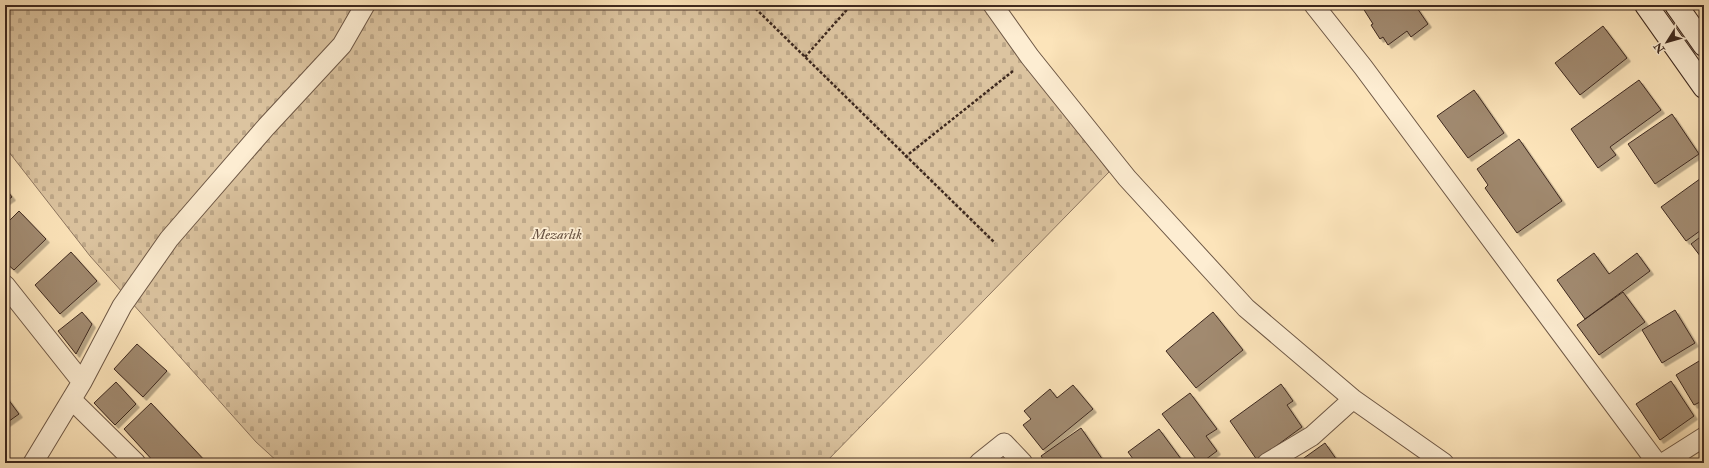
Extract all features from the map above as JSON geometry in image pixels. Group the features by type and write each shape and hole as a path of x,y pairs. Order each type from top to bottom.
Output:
{"street":[{"path":"33,463 72,400 122,306 169,239 266,127 342,45 366,5"},
{"path":"993,5 1030,57 1128,178 1246,308 1353,399 1444,463"},
{"path":"1314,5 1364,67 1657,463"},
{"path":"1646,5 1704,88"},
{"path":"1676,5 1704,45"},
{"path":"5,285 82,382"},
{"path":"1267,463 1312,436 1353,399"},
{"path":"72,400 136,463"},
{"path":"1663,463 1704,437"},
{"path":"979,463 1004,443 1023,463"}],"path":[{"path":"752,5 905,157 995,243"},
{"path":"805,57 851,5"},
{"path":"905,157 1030,57"}],"green space":[{"name":"Mezarlık","path":"5,5 983,5 1109,172 825,463 279,463 256,442 90,256 5,147"}],"building":[{"path":"1361,5 1415,5 1428,24 1411,37 1407,31 1388,45 1383,37 1380,39 1371,25 1373,24"},
{"path":"1603,26 1627,58 1580,95 1555,63"},
{"path":"1639,80 1661,110 1610,147 1616,155 1598,168 1571,129"},
{"path":"1474,90 1504,133 1468,158 1437,116"},
{"path":"1672,114 1699,154 1655,184 1628,144"},
{"path":"1519,139 1562,201 1517,233 1485,188 1488,185 1477,169"},
{"path":"1704,176 1704,228 1686,241 1661,207"},
{"path":"5,188 12,197 5,202"},
{"path":"19,211 46,239 14,270 5,262 5,225"},
{"path":"1704,234 1704,261 1691,244"},
{"path":"71,252 97,281 60,314 35,285"},
{"path":"1594,253 1609,274 1637,253 1650,271 1585,319 1557,280"},
{"path":"1623,292 1645,322 1599,355 1577,325"},
{"path":"1675,310 1695,343 1662,363 1642,330"},
{"path":"82,312 92,324 76,354 58,331"},
{"path":"1213,312 1243,350 1196,388 1166,351"},
{"path":"137,344 167,371 143,397 114,369"},
{"path":"1704,358 1704,400 1694,405 1676,375"},
{"path":"1671,381 1694,416 1660,440 1636,404"},
{"path":"116,382 136,404 115,425 94,403"},
{"path":"1281,384 1293,401 1287,405 1302,427 1257,460 1230,421"},
{"path":"1073,385 1093,409 1043,450 1023,425 1031,419 1024,411 1050,389 1057,398"},
{"path":"1190,393 1217,429 1206,436 1217,451 1201,463 1199,463 1162,414"},
{"path":"5,395 19,414 5,424"},
{"path":"151,403 207,463 155,463 124,429"},
{"path":"1081,428 1105,463 1046,463 1041,456"},
{"path":"1159,429 1184,463 1136,463 1128,452"},
{"path":"1325,443 1339,463 1297,463"}]}
